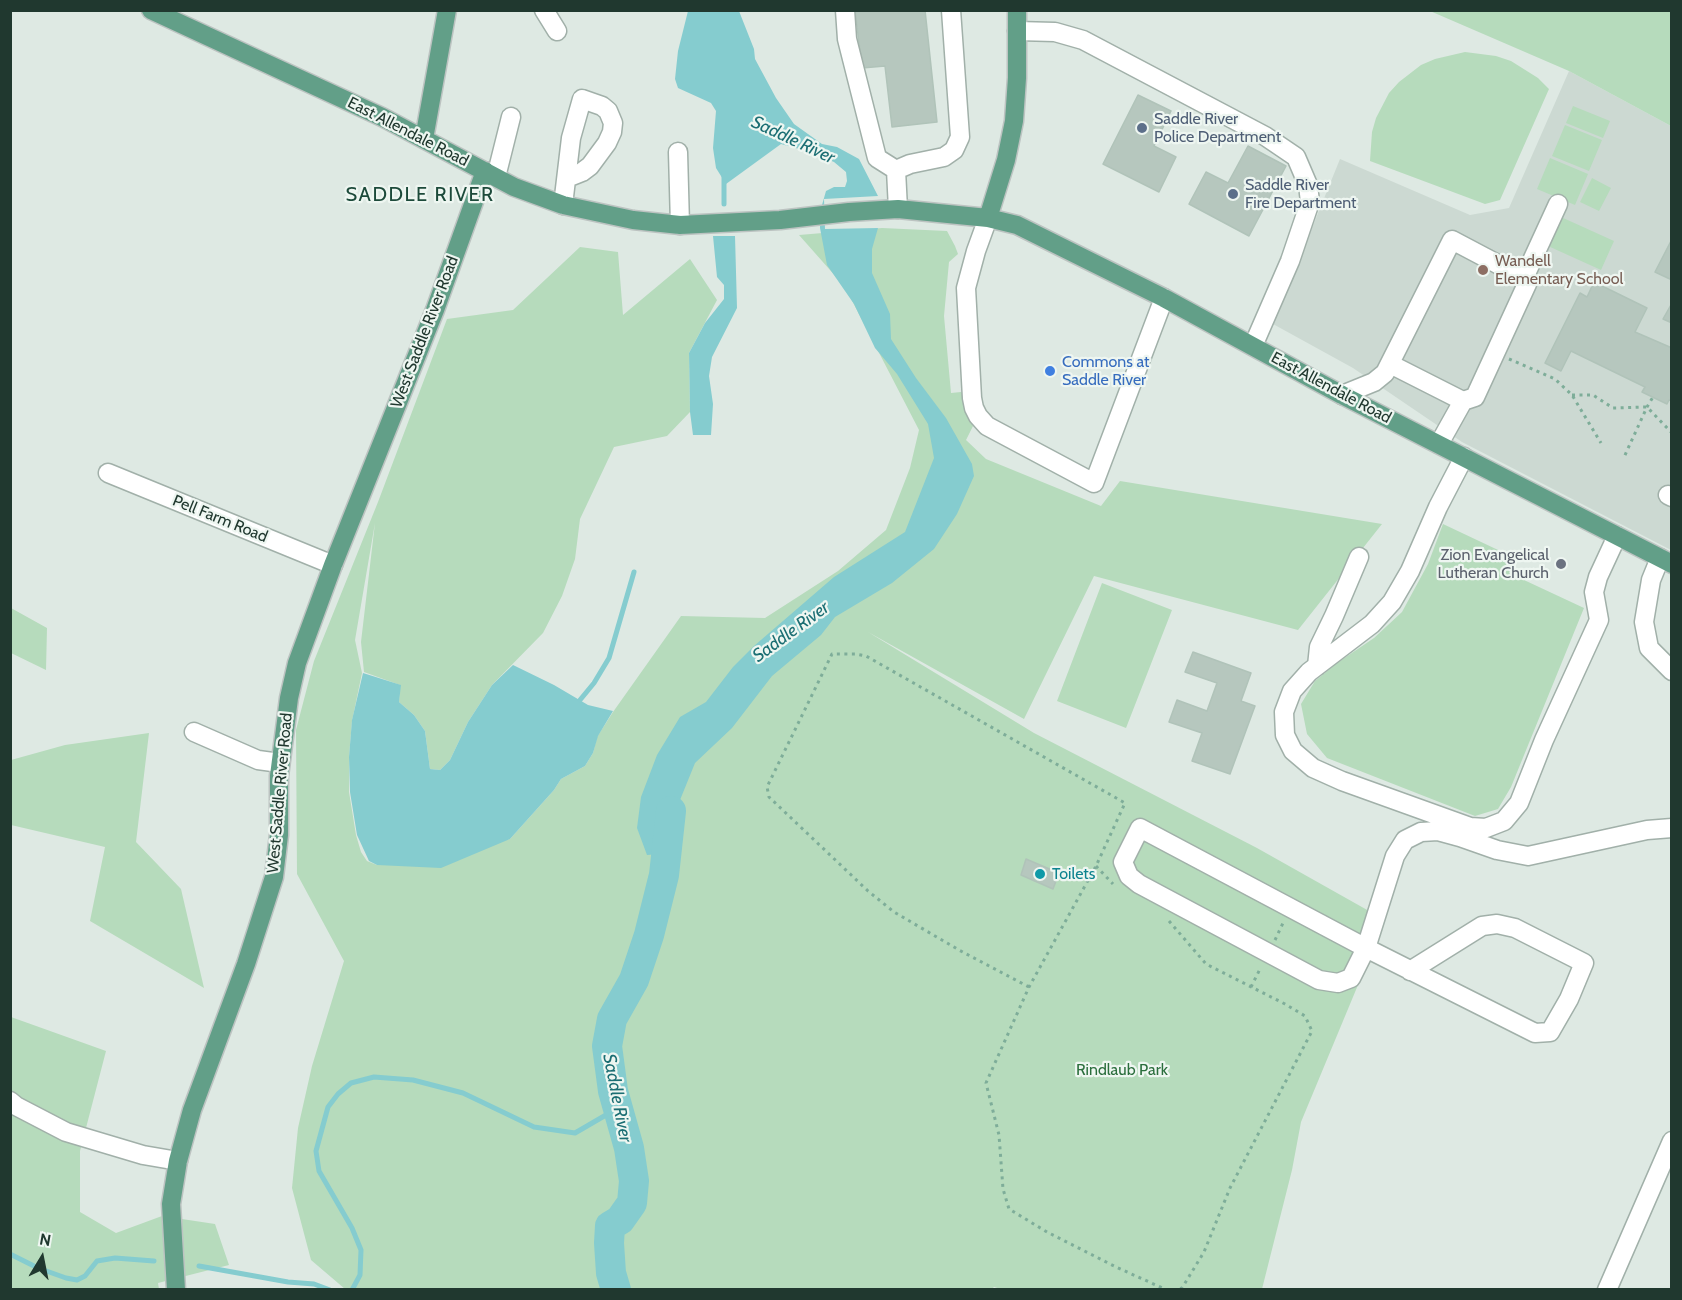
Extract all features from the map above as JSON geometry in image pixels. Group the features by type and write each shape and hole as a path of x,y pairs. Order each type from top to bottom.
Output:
{"main road":[{"name":"East Allendale Road","path":"152,10 382,117 531,194 562,205 633,220 680,225 780,220 889,209 988,218 1029,230 1164,298 1342,394 1666,561"},
{"path":"424,139 447,10"},
{"path":"988,218 1006,160 1012,130 1016,100 1017,10"},
{"name":"West Saddle River Road","path":"176,1290 171,1204 178,1161 192,1110 246,964 274,878 279,835 280,763 288,698 297,663 333,565 490,174"}],"street":[{"path":"544,10 557,32"},
{"path":"845,10 847,39 877,158 896,170"},
{"path":"896,170 910,164 944,157 954,150 960,137 951,10"},
{"path":"1017,31 1055,32 1083,40 1265,136 1296,157 1308,185 1310,202 1290,261 1253,346"},
{"path":"562,205 571,138 582,99 602,106 608,111 613,123 612,132 590,166 567,178"},
{"path":"490,174 512,117"},
{"path":"678,152 680,225"},
{"path":"889,209 896,170"},
{"path":"1524,278 1558,204"},
{"path":"988,218 978,242 966,288 974,408 987,426 1094,483 1164,298"},
{"path":"1342,394 1374,382 1385,373 1452,240 1524,278 1527,284 1475,397 1463,401 1439,444"},
{"path":"1390,364 1463,401"},
{"path":"1464,457 1438,507 1410,571 1392,602 1372,624 1317,666 1293,691 1284,712 1285,735 1293,752 1313,768 1342,781 1470,827 1486,828 1504,821 1519,803 1544,740 1599,620 1594,592 1598,577 1617,536"},
{"name":"Pell Farm Road","path":"108,473 333,565"},
{"path":"1317,666 1319,647 1359,557"},
{"path":"1666,561 1651,580 1644,622 1649,648 1671,671"},
{"path":"194,732 258,760 280,763"},
{"path":"1410,970 1482,926 1497,924 1515,928 1584,963 1569,999 1550,1032 1535,1033 1366,948 1140,828 1123,862 1129,876 1139,884 1319,980 1338,983 1351,978 1366,948 1395,856 1405,840 1421,831 1437,831 1497,850 1528,856 1647,830 1671,828"},
{"path":"10,1101 66,1132 143,1155 178,1161"},
{"path":"1607,1290 1671,1142"}],"path":[{"path":"1496,354 1555,379 1572,395 1601,444"},
{"path":"1572,395 1593,395 1613,408 1647,407 1671,433"},
{"path":"1625,455 1653,397"},
{"path":"1029,987 894,912 868,891 770,797 767,787 831,654 866,656 1125,803 1096,866 1029,987 986,1083 999,1135 1003,1189 1009,1209 1047,1232 1167,1290"},
{"path":"1096,866 1115,886"},
{"path":"1163,917 1172,923 1206,963 1305,1016 1312,1031 1230,1188 1204,1252 1182,1288 1176,1290"}],"shaded area":[{"name":"Wandell Elementary School","path":"1569,71 1671,126 1671,550 1462,442 1353,368 1273,324 1340,159 1470,215 1509,208"}],"green space":[{"path":"1430,11 1671,11 1671,126 1569,71"},
{"path":"1465,52 1496,56 1511,61 1538,78 1549,89 1500,200 1485,204 1370,161 1372,132 1376,118 1389,93 1421,65"},
{"path":"1573,106 1610,121 1603,138 1566,123"},
{"path":"1565,125 1602,140 1589,171 1552,156"},
{"path":"1550,158 1588,174 1575,205 1537,189"},
{"path":"1592,178 1611,188 1599,211 1580,202"},
{"path":"1561,217 1614,241 1601,270 1548,246"},
{"name":"Rindlaub Park","path":"882,228 947,231 955,246 958,254 949,262 944,316 951,393 961,392 965,395 967,414 973,426 966,440 986,459 1101,506 1120,481 1382,524 1298,630 1094,576 1024,719 868,632 1034,733 1257,848 1385,920 1301,1122 1292,1170 1262,1289 1004,1290 994,1287 991,1290 345,1289 311,1260 292,1188 298,1128 312,1066 344,961 297,874 296,730 314,661 378,502 447,319 513,310 580,247 618,252 623,315 690,259 717,300 689,353 690,412 667,436 614,447 580,519 575,559 562,596 543,633 492,685 468,722 450,760 440,770 430,769 425,731 414,715 399,702 400,685 364,672 361,642 375,523 355,640 362,673 352,721 349,792 361,852 367,861 377,865 510,839 561,779 585,766 593,753 597,737 613,712 681,616 765,618 838,571 886,530 910,468 919,430 845,287 799,235"},
{"path":"1443,524 1515,558 1509,573 1584,608 1511,787 1498,809 1475,816 1327,758 1307,734 1301,704 1315,681 1374,638 1402,612 1428,564"},
{"path":"1102,583 1172,610 1126,728 1057,701"},
{"path":"11,608 47,628 46,670 11,653"},
{"path":"149,733 136,842 181,889 204,988 90,921 105,847 11,825 11,760 65,745"},
{"path":"11,1017 106,1051 80,1151 80,1212 116,1233 162,1216 215,1224 229,1265 158,1283 159,1289 11,1290"}],"water":[{"path":"688,11 739,11 754,49 755,59 776,98 794,124 822,144 837,147 859,159 878,196 878,228 872,249 872,273 890,314 891,339 946,418 972,464 974,476 957,514 934,549 892,583 835,617 821,635 772,676 732,728 695,763 678,805 673,853 647,855 637,828 641,797 657,755 680,717 706,702 733,667 754,646 834,577 905,532 934,458 928,424 897,374 875,348 854,304 827,265 820,228 820,212 826,191 834,187 845,187 846,172 834,162 781,144 726,184 716,168 713,148 716,111 711,103 678,88 675,79 678,51"},
{"path":"713,236 735,236 737,308 712,357 709,376 713,404 711,435 693,435 690,412 689,353 705,323 724,299 724,285 717,277"},
{"path":"513,665 588,705 613,711 598,736 593,753 585,766 561,779 510,839 441,868 377,865 369,861 357,835 350,792 349,757 352,720 363,673 401,685 399,702 414,715 425,731 430,769 440,770 450,760 468,722 492,685"}],"pier":[{"path":"878,196 878,228 825,229 824,199"}],"building":[{"path":"855,10 925,10 937,122 892,127 885,66 862,68"},
{"name":"Saddle River Police Department","path":"1138,95 1171,111 1154,146 1176,157 1159,192 1103,164"},
{"name":"Saddle River Fire Department","path":"1248,146 1286,166 1249,236 1189,204 1206,172 1228,183"},
{"path":"1672,239 1672,280 1655,272"},
{"path":"1594,282 1647,308 1635,332 1672,348 1672,401 1669,400 1667,404 1642,392 1645,387 1571,351 1561,371 1545,363 1580,293 1587,297"},
{"path":"1672,303 1672,323 1663,319"},
{"path":"1193,652 1251,673 1241,701 1255,706 1230,774 1192,761 1202,733 1169,722 1177,700 1207,711 1217,683 1185,672"},
{"name":"Toilets","path":"1026,859 1059,873 1053,889 1021,875"}],"waterway":[{"path":"724,174 724,204"},
{"path":"580,700 594,683 609,658 634,572"},
{"name":"Saddle River","path":"616,1290 611,1273 610,1226 620,1220 632,1203 634,1181 629,1148 613,1091 607,1046 612,1019 634,980 649,935 664,875 671,811"},
{"path":"352,1290 360,1275 361,1250 352,1228 319,1171 316,1151 328,1107 351,1083 374,1077 413,1080 463,1093 534,1127 575,1133 618,1108"},
{"path":"10,1254 38,1268 77,1280 85,1276 97,1261 115,1258 154,1261"},
{"path":"199,1266 288,1282 314,1284 330,1290"}],"place":[{"name":"Saddle River Police Department","path":"1142,128"},
{"name":"Saddle River Fire Department","path":"1233,194"},
{"name":"Wandell Elementary School","path":"1483,270"},
{"name":"Commons at Saddle River","path":"1050,371"},
{"name":"Zion Evangelical Lutheran Church","path":"1561,564"},
{"name":"Toilets","path":"1040,874"}],"district":[{"name":"SADDLE RIVER","path":"420,195"}]}
